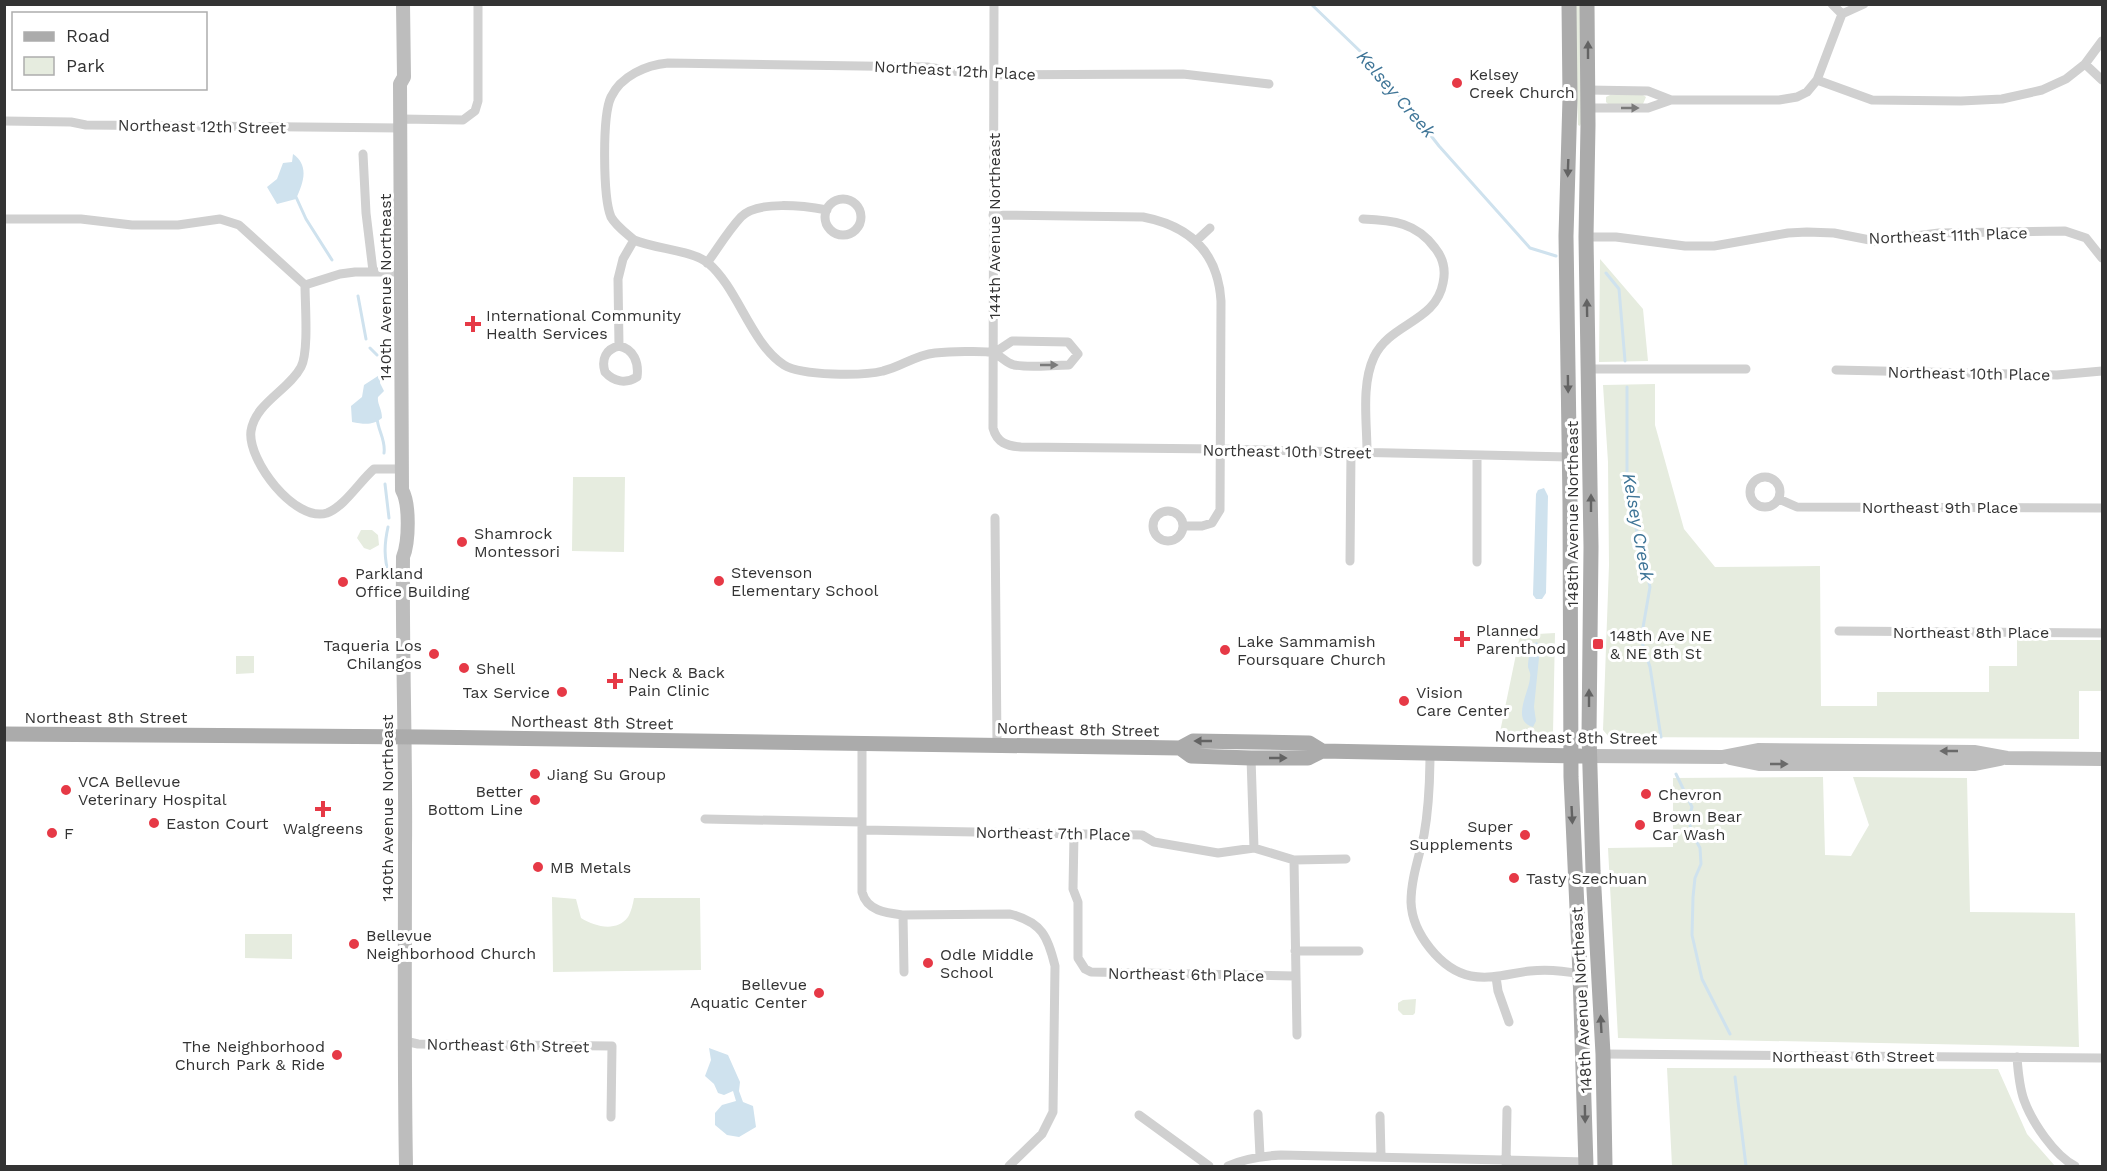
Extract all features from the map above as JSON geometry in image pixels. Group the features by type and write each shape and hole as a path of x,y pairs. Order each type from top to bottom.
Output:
{"main road":[{"name":"140th Avenue Northeast","path":"395,4 395,76 400,84 401,123 402,490 407,498 407,548 403,557 406,1167"},
{"name":"140th Avenue Northeast","path":"400,84 404,77 404,4"},
{"name":"148th Avenue Northeast","path":"1569,4 1570,98 1566,236 1570,503 1570,756 1586,1164"},
{"name":"148th Avenue Northeast","path":"1587,4 1586,237 1591,547 1589,756 1603,1054 1605,1167"},
{"path":"1570,98 1576,129 1582,132 1588,125"},
{"path":"1570,503 1577,552 1582,555 1586,554 1591,547"},
{"name":"Northeast 8th Street","path":"4,734 1180,748 1193,741 1309,743 1322,751"},
{"name":"Northeast 8th Street","path":"1180,748 1191,756 1251,758 1308,758 1322,751 1722,757 1759,764 1975,764 2007,758 2103,759"},
{"path":"1579,945 1589,947 1592,951 1599,987"}],"street":[{"name":"144th Avenue Northeast","path":"994,4 993,428 995,436 1004,444"},
{"path":"1832,4 1842,14"},
{"path":"1588,108 1648,108 1671,100 1797,98 1807,92 1817,80 1842,14 1864,4"},
{"name":"Northeast 12th Street","path":"4,121 260,128 463,120 472,114 478,101 478,6"},
{"path":"1817,80 1872,100 2002,99 2042,90 2066,79 2085,64 2103,41"},
{"name":"Northeast 12th Place","path":"634,240 612,218 606,201 606,112 611,97 618,87 640,69 651,65 668,63 927,67 958,73 994,75 1183,74 1269,84"},
{"path":"2085,64 2103,80"},
{"path":"1588,90 1648,91 1671,100"},
{"path":"363,154 366,213 373,272"},
{"path":"707,263 741,216 749,211 761,206 827,210"},
{"path":"993,215 1143,217 1161,220 1196,241 1215,266 1220,284 1220,510 1212,523 1202,526 1183,526"},
{"path":"4,219 81,219 132,225 178,225 220,219 239,225 305,285 302,365 257,415 251,432 251,448 261,468 291,501 306,510 322,514 336,508 374,469 402,470"},
{"path":"1363,219 1386,220 1418,230 1427,237 1438,252 1443,262 1444,276 1437,302 1428,311 1395,333 1376,354 1367,380 1366,452"},
{"path":"1196,241 1210,228"},
{"name":"Northeast 11th Place","path":"1586,237 1616,237 1685,246 1714,246 1788,233 1807,232 1834,233 1875,241 1939,233 2065,231 2086,238 2103,258"},
{"path":"620,346 618,279 623,259 634,240 647,246 692,256 707,263 719,276 771,354 785,366 801,371 861,374 885,371 921,355 994,353 1012,341 1068,342 1078,354 1069,365 1012,365 994,353"},
{"path":"305,285 340,274 401,272"},
{"path":"1588,369 1746,369"},
{"name":"Northeast 10th Place","path":"1836,370 2057,375 2103,372"},
{"name":"Northeast 10th Street","path":"1004,444 1033,447 1569,457"},
{"path":"1350,561 1351,452"},
{"path":"1477,455 1477,562"},
{"name":"Northeast 9th Place","path":"1779,499 1797,507 2103,508"},
{"path":"995,518 997,746"},
{"name":"Northeast 8th Place","path":"1839,631 2103,633"},
{"path":"862,744 864,898 870,907 888,914 903,915 1010,914 1021,917 1039,928 1049,942 1055,966 1053,1112 1042,1134 1009,1167"},
{"path":"1430,752 1430,794 1424,835 1412,885 1411,905 1418,927 1430,949 1450,966 1471,976 1496,977 1531,970 1566,971 1580,974"},
{"path":"1251,758 1254,848"},
{"name":"Northeast 7th Place","path":"705,819 1142,835 1154,842 1218,853 1254,848 1294,860 1346,860"},
{"name":"Northeast 6th Place","path":"1074,834 1073,889 1078,902 1078,958 1085,969 1091,972 1295,976"},
{"path":"1294,860 1297,1035"},
{"path":"903,915 904,972"},
{"path":"1296,951 1359,951"},
{"path":"1496,977 1498,991 1509,1022"},
{"name":"Northeast 6th Street","path":"405,1041 418,1044 612,1046 610,1117"},
{"name":"Northeast 6th Street","path":"1603,1054 2103,1058"},
{"path":"2018,1057 2018,1074 2023,1099 2056,1152 2075,1167"},
{"path":"1506,1164 1507,1110"},
{"path":"1258,1114 1260,1156"},
{"path":"1139,1115 1209,1167"},
{"path":"1380,1116 1381,1156"},
{"path":"1228,1167 1260,1156 1381,1156 1506,1164 1586,1164"}],"green space":[{"path":"1573,5 1580,5 1580,126 1578,125"},
{"path":"1643,95 1646,97 1643,104 1608,104 1606,97"},
{"path":"1600,259 1643,309 1648,361 1599,362"},
{"path":"1655,384 1655,425 1684,529 1715,567 1820,566 1821,706 1877,706 1877,692 1989,692 1989,666 2017,666 2017,640 2102,640 2102,691 2079,691 2079,739 1609,737 1603,730 1609,565 1608,462 1603,385"},
{"path":"573,477 625,477 624,552 572,551"},
{"path":"361,530 372,530 378,535 379,545 370,550 364,548 357,538"},
{"path":"1555,633 1553,733 1500,732 1520,635"},
{"path":"236,656 254,656 254,673 236,674"},
{"path":"1823,777 1825,855 1851,856 1869,825 1853,777 1967,778 1970,912 2075,913 2079,1047 1618,1038 1608,848 1673,847 1673,778"},
{"path":"552,897 576,899 581,918 605,926 623,922 629,915 634,898 700,898 701,970 553,972"},
{"path":"245,934 292,934 292,959 245,958"},
{"path":"1416,999 1413,1015 1403,1015 1398,1010 1398,1003 1403,1000"},
{"path":"1667,1068 1998,1069 2027,1134 2055,1166 1672,1166"}],"water":[{"path":"293,154 302,164 304,175 301,187 296,199 277,204 267,187 277,179 283,163 292,162"},
{"path":"381,374 380,383 384,391 378,400 382,418 364,424 352,422 351,406 362,397 364,385"},
{"path":"1544,488 1548,496 1546,593 1542,599 1536,599 1533,595 1536,494 1538,490"},
{"path":"1537,642 1540,648 1534,707 1536,721 1533,727 1526,724 1522,712 1530,676 1528,667 1530,652 1532,644"},
{"path":"709,1048 728,1055 740,1082 739,1091 743,1102 753,1106 756,1127 739,1137 727,1135 715,1125 715,1113 722,1105 736,1101 733,1091 724,1095 718,1093 714,1084 705,1076 711,1060"}],"waterway":[{"name":"Kelsey Creek","path":"1311,4 1362,53 1439,146 1530,248 1556,256"},
{"path":"296,197 306,219 332,260"},
{"name":"Kelsey Creek","path":"1606,273 1619,289 1625,361"},
{"path":"358,296 366,339"},
{"path":"370,348 377,355"},
{"name":"Kelsey Creek","path":"1627,387 1627,489 1650,587 1641,639 1650,667 1661,737"},
{"path":"377,418 384,453"},
{"path":"385,484 389,518"},
{"path":"388,527 385,552 389,576"},
{"name":"Kelsey Creek","path":"1676,774 1692,807 1689,818 1691,831 1700,848 1701,864 1695,878 1693,897 1692,935 1702,979 1730,1034"},
{"name":"Kelsey Creek","path":"1735,1077 1746,1166"}],"place":[{"name":"Kelsey Creek Church","path":"1457,83"},
{"name":"International Community Health Services","path":"473,324"},
{"name":"Shamrock Montessori","path":"462,542"},
{"name":"Stevenson Elementary School","path":"719,581"},
{"name":"Parkland Office Building","path":"343,582"},
{"name":"Planned Parenthood","path":"1462,639"},
{"name":"148th Ave NE & NE 8th St","path":"1598,644"},
{"name":"Lake Sammamish Foursquare Church","path":"1225,650"},
{"name":"Taqueria Los Chilangos","path":"434,654"},
{"name":"Shell","path":"464,668"},
{"name":"Neck & Back Pain Clinic","path":"615,681"},
{"name":"Tax Service","path":"562,692"},
{"name":"Vision Care Center","path":"1404,701"},
{"name":"Jiang Su Group","path":"535,774"},
{"name":"VCA Bellevue Veterinary Hospital","path":"66,790"},
{"name":"Chevron","path":"1646,794"},
{"name":"Better Bottom Line","path":"535,800"},
{"name":"Walgreens","path":"323,809"},
{"name":"Easton Court","path":"154,823"},
{"name":"Brown Bear Car Wash","path":"1640,825"},
{"name":"F","path":"52,833"},
{"name":"Super Supplements","path":"1525,835"},
{"name":"MB Metals","path":"538,867"},
{"name":"Tasty Szechuan","path":"1514,878"},
{"name":"Bellevue Neighborhood Church","path":"354,944"},
{"name":"Odle Middle School","path":"928,963"},
{"name":"Bellevue Aquatic Center","path":"819,993"},
{"name":"The Neighborhood Church Park & Ride","path":"337,1055"}]}
